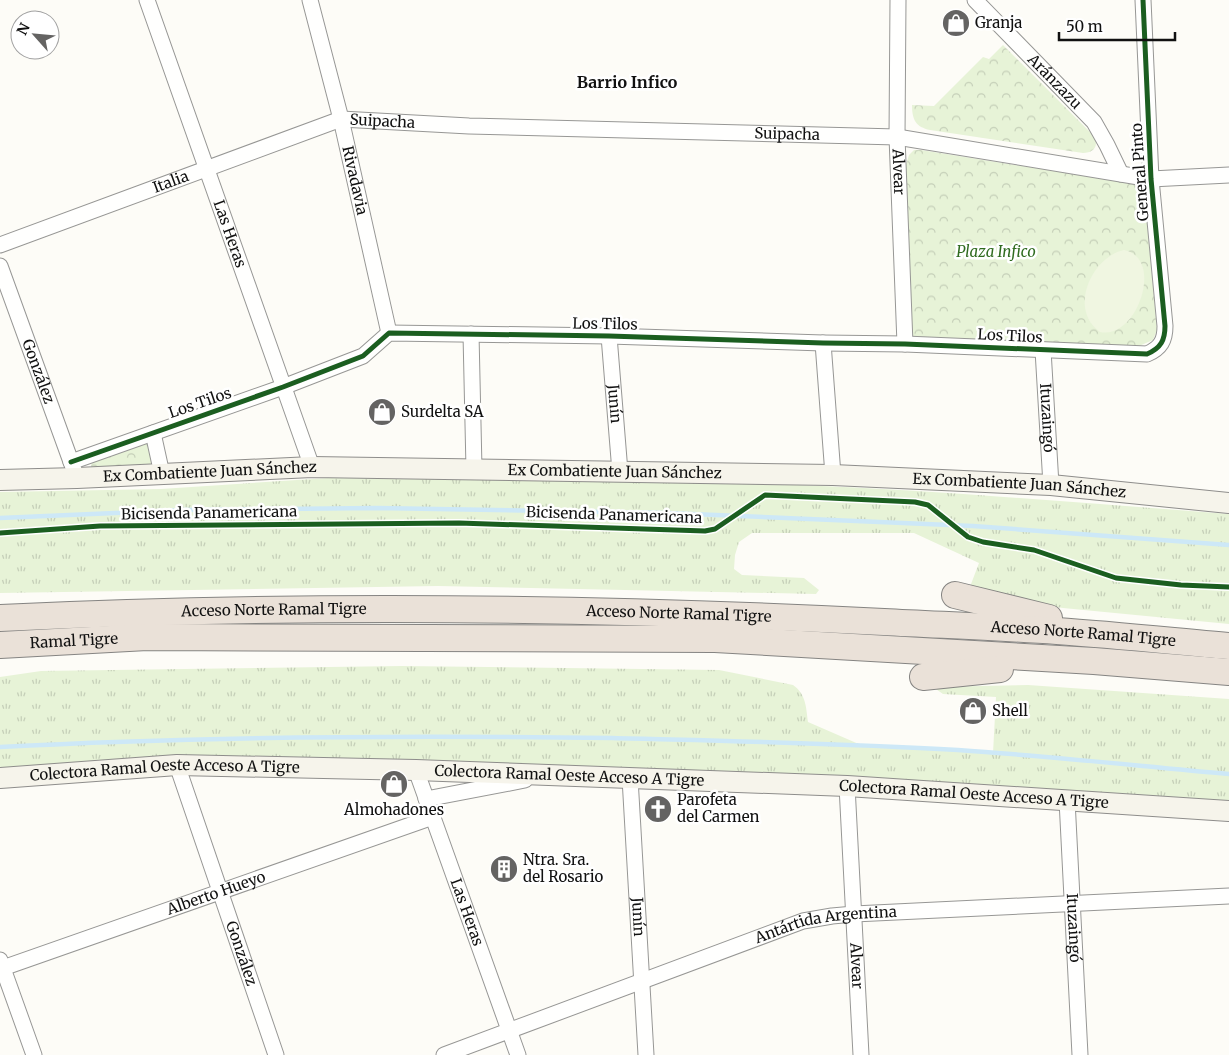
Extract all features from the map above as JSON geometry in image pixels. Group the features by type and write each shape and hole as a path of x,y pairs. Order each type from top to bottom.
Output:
{"highway":[{"path":"955,595 1127,637"},
{"path":"721,614 822,601"},
{"path":"0,602 128,612"},
{"name":"Acceso Norte Ramal Tigre","path":"128,612 497,609 721,614 1057,631 1229,646"},
{"name":"Ramal Tigre","path":"0,618 128,612"},
{"path":"0,660 147,637"},
{"name":"Acceso Norte Ramal Tigre","path":"147,637 715,639 1094,661 1229,672"},
{"name":"Ramal Tigre","path":"0,645 147,637"},
{"path":"521,638 758,654"},
{"path":"923,677 969,671 1094,661"}],"street":[{"name":"Las Heras","path":"148,0 312,467"},
{"name":"Rivadavia","path":"310,0 341,118 389,333"},
{"name":"Alvear","path":"898,0 897,136 905,344"},
{"name":"Aránzazu","path":"975,0 1094,122 1107,144 1120,174"},
{"name":"General Pinto","path":"1143,0 1151,179 1165,326 1163,343"},
{"name":"Italia","path":"0,245 341,118"},
{"name":"Suipacha","path":"341,118 469,126 897,136 1151,179 1229,175"},
{"name":"González","path":"0,266 74,470"},
{"name":"Los Tilos","path":"74,470 153,433 283,387 363,356 389,333 609,336 905,344 1147,354 1163,343"},
{"path":"471,334 474,469"},
{"name":"Junín","path":"609,336 620,472"},
{"path":"823,343 833,475"},
{"name":"Ituzaingó","path":"1043,350 1051,485"},
{"path":"153,433 162,474"},
{"name":"Ex Combatiente Juan Sánchez","path":"0,480 74,470 162,474 312,467 833,475 1051,485 1229,503"},
{"name":"González","path":"177,765 276,1055"},
{"name":"Colectora Ramal Oeste Acceso A Tigre","path":"0,778 177,765 416,770 846,786 1229,811"},
{"name":"Las Heras","path":"416,770 518,1055"},
{"path":"426,799 545,776"},
{"name":"Junín","path":"630,778 646,1055"},
{"name":"Alvear","path":"846,786 861,1055"},
{"name":"Ituzaingó","path":"1067,800 1080,1055"},
{"name":"Alberto Hueyo","path":"1,965 433,817"},
{"name":"Antártida Argentina","path":"444,1055 804,921 854,914 1072,902 1229,896"},
{"path":"1,965 34,1055"}],"green space":[{"path":"1003,45 1093,135 1096,145 1093,150 1083,153 930,130 918,125 914,119 912,105 934,106 983,57 989,59"},
{"name":"Plaza Infico","path":"914,150 1141,185 1144,190 1157,330 1153,340 1139,346 917,338 912,336 909,332 905,168 909,155"},
{"path":"1124,250 1136,256 1143,267 1144,282 1141,297 1135,312 1125,324 1113,331 1100,332 1090,322 1086,311 1085,298 1088,285 1093,273 1102,263 1112,255"},
{"path":"151,442 156,465 92,468 91,466 92,462"},
{"path":"328,478 623,480 800,485 961,494 1229,514 1229,624 1063,608 998,600 968,592 979,563 914,533 752,533 739,542 735,555 734,569 742,575 804,578 819,590 816,594 438,586 0,593 0,492 161,489"},
{"path":"402,666 719,670 793,685 801,692 806,706 808,722 861,745 993,753 996,697 943,694 933,687 1028,685 1229,699 1229,806 844,777 0,774 0,677 41,671"}],"waterway":[{"path":"0,518 184,510 377,508 668,513 973,526 1229,545"},
{"path":"0,747 76,743 306,737 612,738 958,750 1229,774"}],"cycle path":[{"path":"71,462 283,387 363,356 389,333 609,336 905,344 1147,354 1156,349 1161,343 1165,326 1151,179 1143,0"},
{"name":"Bicisenda Panamericana","path":"0,533 100,526 459,523 705,531 715,529 765,495 915,502 928,505 968,537 983,542 1034,550 1116,578 1181,585 1229,587"}],"place":[{"name":"Granja","path":"956,23"},
{"name":"Surdelta SA","path":"382,412"},
{"name":"Shell","path":"973,711"},
{"name":"Almohadones","path":"394,784"},
{"name":"Parofeta del Carmen","path":"658,809"},
{"name":"Ntra. Sra. del Rosario","path":"504,869"}],"district":[{"name":"Barrio Infico","path":"627,82"}]}
